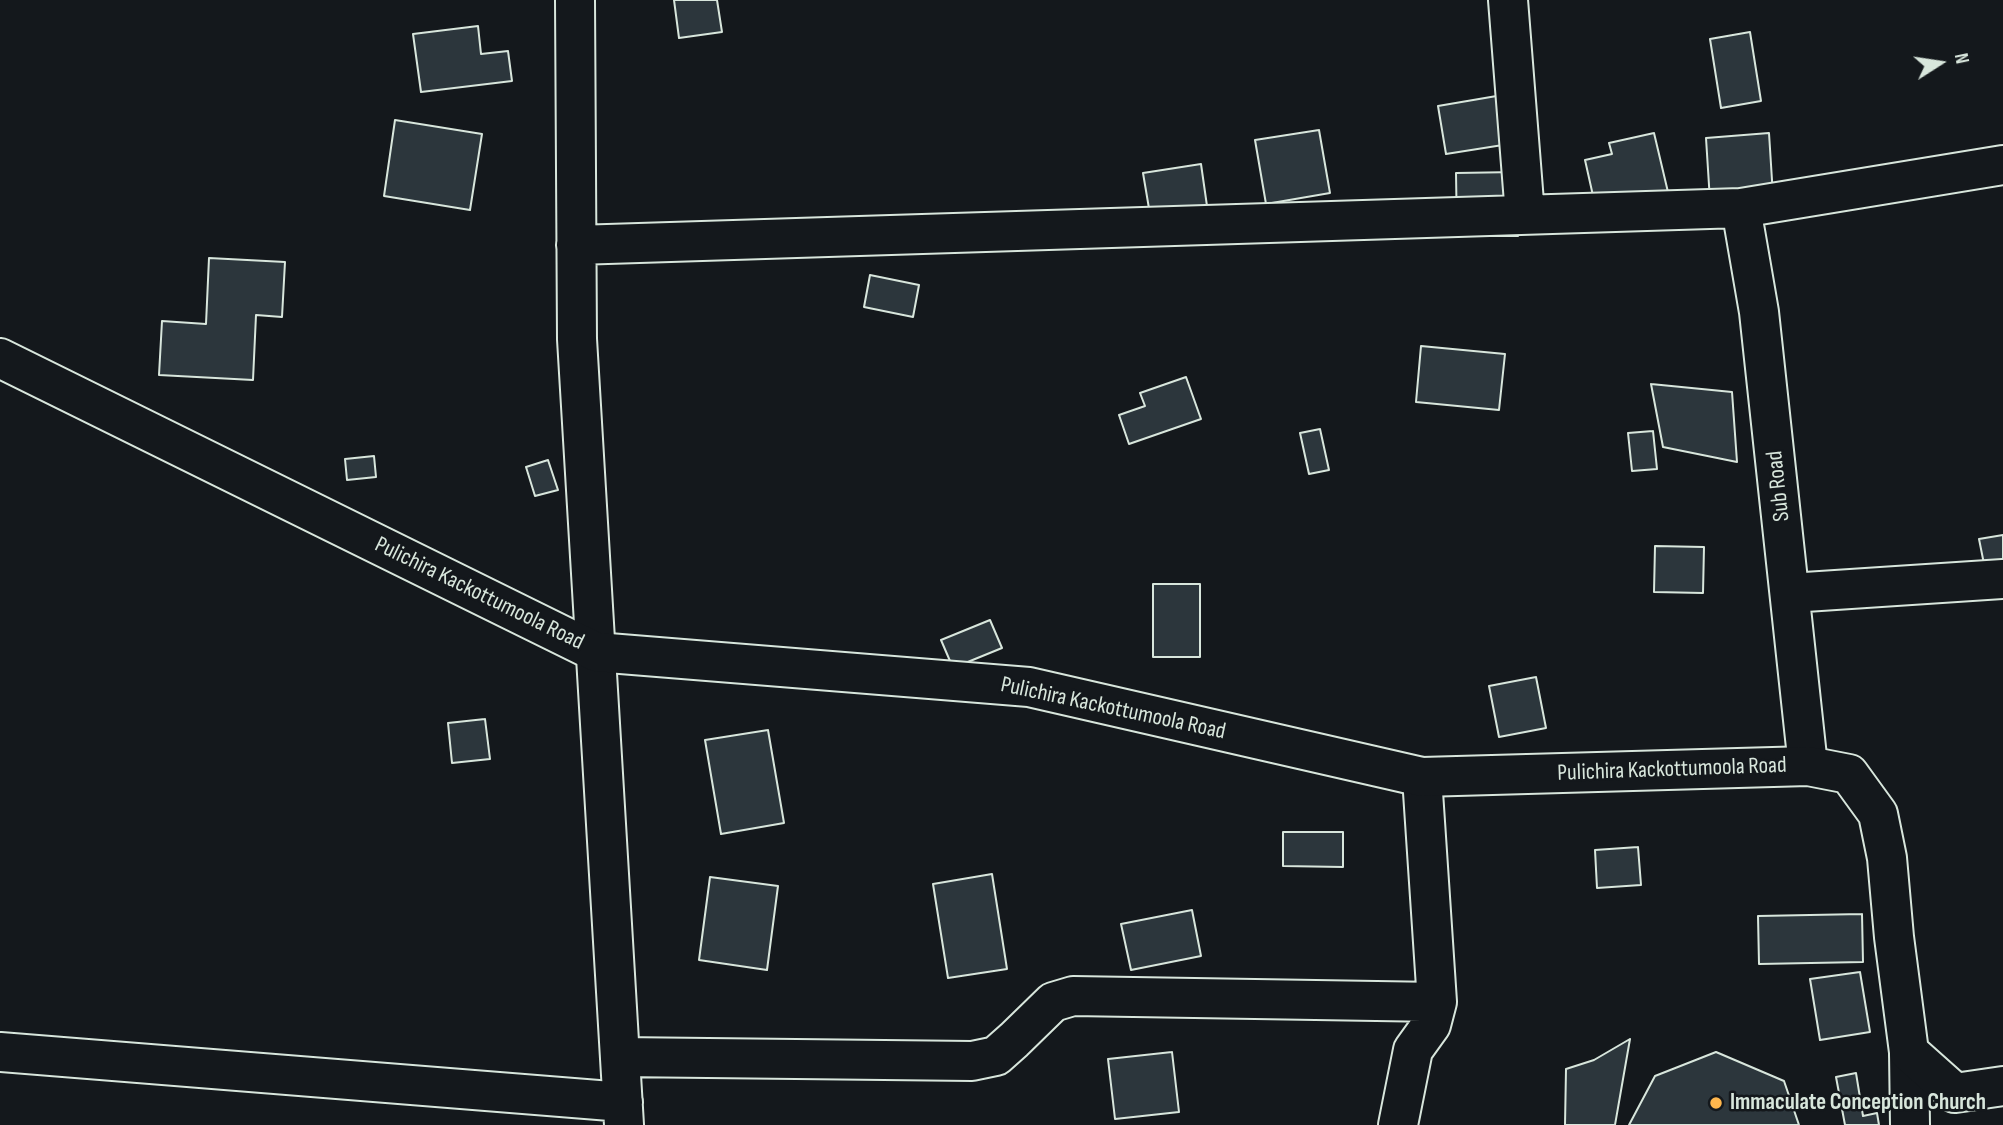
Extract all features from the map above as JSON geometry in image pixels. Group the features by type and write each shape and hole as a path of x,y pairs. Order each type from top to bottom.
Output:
{"street":[{"path":"0,1052 623,1114 578,339 575,0"},
{"path":"1508,0 1525,215"},
{"path":"576,245 1741,208 2003,165"},
{"name":"Sub Road","path":"1741,208 1759,312 1808,766"},
{"name":"Pulichira Kackottumoola Road","path":"0,358 596,652 1029,687 1422,777 1808,766 1849,774 1878,814 1887,858 1909,1052 1910,1125"},
{"path":"1790,593 2003,579"},
{"path":"1398,1125 1413,1050 1431,1025 1437,1002 1422,777"},
{"path":"620,1057 972,1061 996,1056 1053,1002 1073,996 1437,1002"},
{"path":"1909,1052 1955,1093 2003,1086"}],"building":[{"path":"674,0 717,0 722,32 679,38"},
{"path":"478,26 481,54 508,51 512,81 421,92 413,34"},
{"path":"1750,32 1761,101 1721,108 1710,39"},
{"path":"1520,92 1528,141 1446,154 1438,106"},
{"path":"395,120 482,134 470,210 384,196"},
{"path":"1319,130 1330,193 1266,204 1255,140"},
{"path":"1654,133 1672,209 1600,227 1585,160 1612,154 1609,143"},
{"path":"1769,133 1773,196 1710,201 1706,138"},
{"path":"1201,164 1209,220 1155,244 1143,173"},
{"path":"1517,172 1518,236 1457,236 1456,173"},
{"path":"209,258 285,262 282,317 256,315 253,380 159,375 162,321 206,324"},
{"path":"870,275 919,285 913,317 864,307"},
{"path":"1421,346 1505,354 1499,410 1416,402"},
{"path":"1186,377 1201,419 1129,444 1119,415 1145,406 1140,393"},
{"path":"1651,384 1732,392 1737,462 1663,447"},
{"path":"1320,429 1329,470 1309,474 1300,433"},
{"path":"1653,431 1657,469 1632,471 1628,433"},
{"path":"374,456 376,477 347,480 345,459"},
{"path":"548,460 558,490 535,496 526,467"},
{"path":"2003,535 2003,560 1984,564 1979,539"},
{"path":"1655,546 1704,547 1703,593 1654,592"},
{"path":"1153,584 1200,584 1200,657 1153,657"},
{"path":"990,620 1002,648 953,668 941,640"},
{"path":"1536,677 1546,728 1499,737 1489,686"},
{"path":"485,719 490,759 452,763 448,723"},
{"path":"768,730 784,823 721,834 705,740"},
{"path":"1283,832 1343,832 1343,867 1283,866"},
{"path":"1638,847 1641,885 1597,888 1595,850"},
{"path":"992,874 1007,969 948,978 933,884"},
{"path":"710,877 778,886 767,970 699,960"},
{"path":"1192,910 1201,956 1131,970 1121,924"},
{"path":"1862,914 1863,962 1759,964 1758,916"},
{"path":"1860,972 1870,1032 1820,1040 1810,979"},
{"path":"1630,1039 1615,1125 1565,1125 1566,1069 1594,1060"},
{"path":"1172,1052 1179,1112 1115,1119 1108,1059"},
{"name":"Immaculate Conception Church","path":"1716,1052 1784,1081 1799,1125 1629,1125 1655,1076"},
{"path":"1856,1073 1863,1116 1877,1113 1879,1125 1845,1125 1836,1077"}],"place":[{"name":"Immaculate Conception Church","path":"1716,1103"}]}
